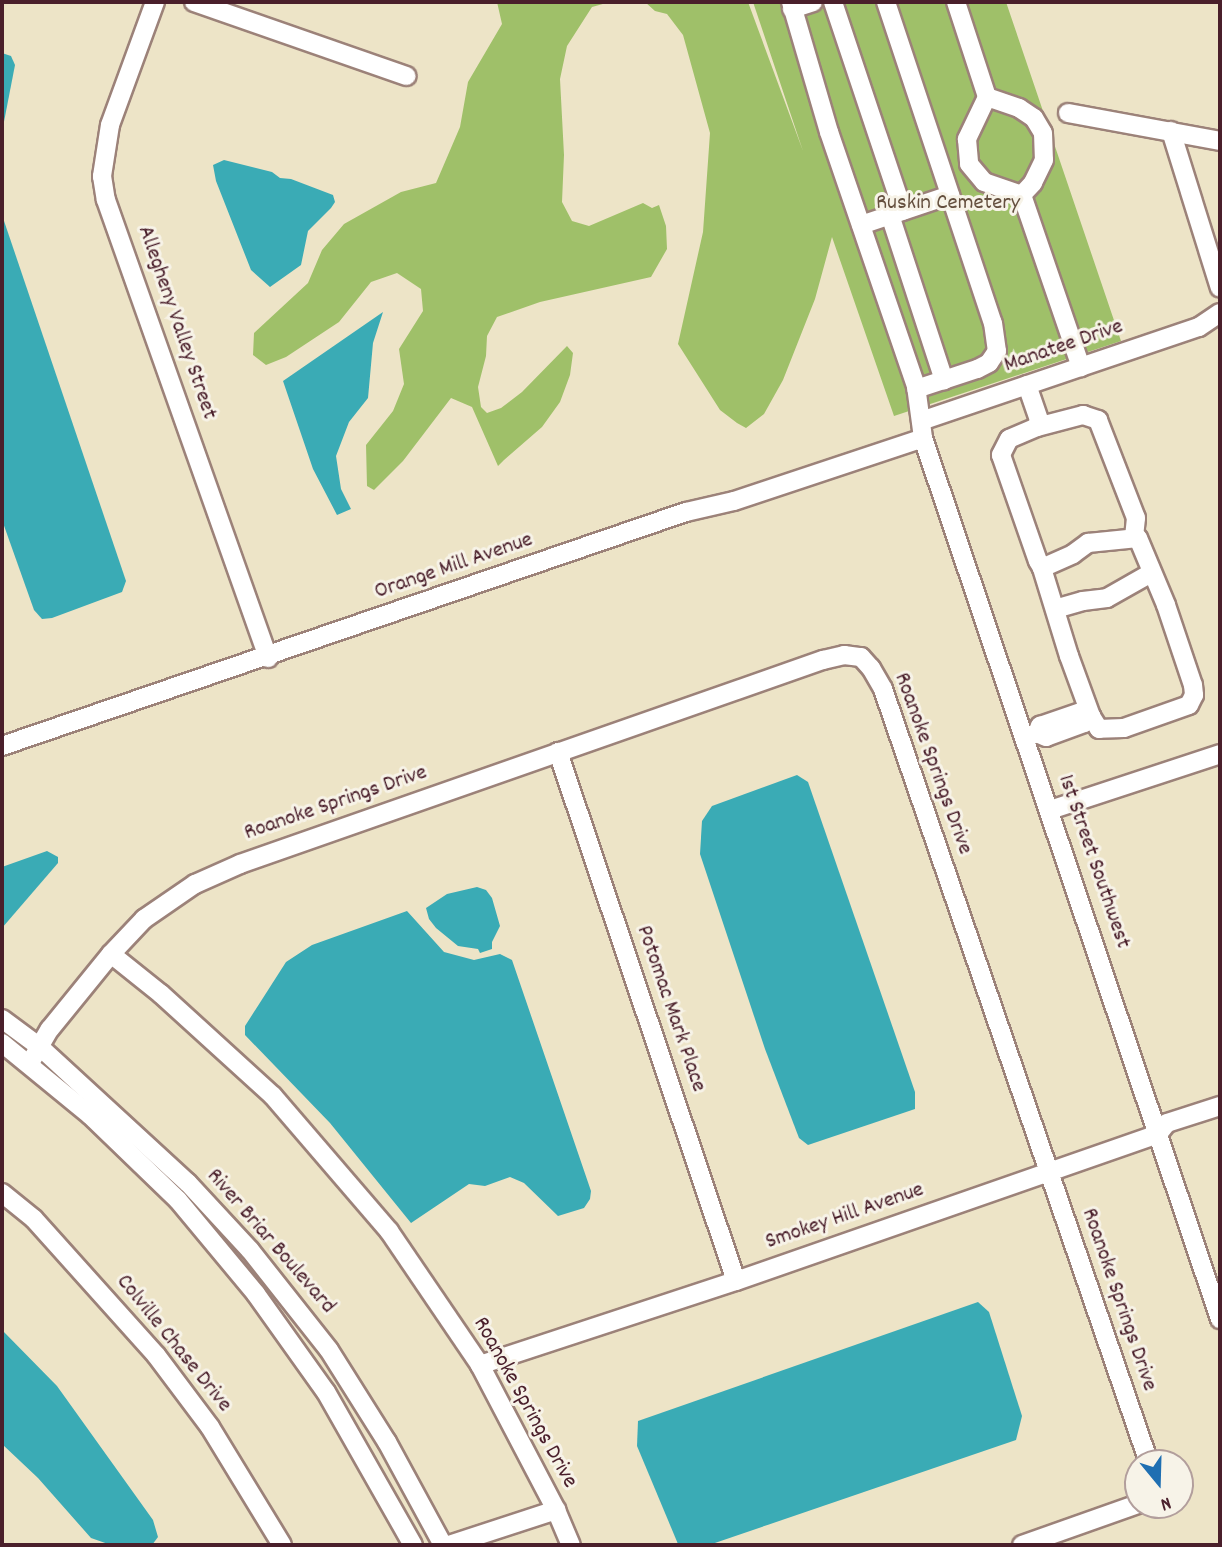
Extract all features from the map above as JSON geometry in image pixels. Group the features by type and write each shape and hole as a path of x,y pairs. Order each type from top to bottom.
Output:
{"street":[{"name":"Allegheny Valley Street","path":"155,2 110,125 102,176 106,200 268,658"},
{"path":"194,2 407,76"},
{"path":"791,5 813,2"},
{"path":"833,2 944,380"},
{"path":"886,2 993,323 998,351 989,363 977,369 916,388"},
{"path":"956,2 987,97 967,139 969,164 984,182 996,189 1022,195"},
{"name":"1st Street Southwest","path":"791,5 916,388 922,430 1031,736 1050,810 1220,1319"},
{"path":"987,97 1019,108 1034,118 1043,133 1044,160 1033,183 1022,195"},
{"path":"1069,113 1220,141"},
{"path":"1171,131 1220,288"},
{"path":"861,225 950,195"},
{"path":"1022,195 1081,367"},
{"name":"Manatee Drive","path":"922,430 1027,385 1199,327 1220,313"},
{"path":"1027,385 1039,420 1037,427"},
{"path":"1042,568 1073,554 1088,542 1138,538 1166,605 1194,695 1189,705 1124,728 1099,729 1091,716 1001,454 1003,445 1009,439 1037,427 1083,415 1098,420 1136,518 1134,538"},
{"name":"Orange Mill Avenue","path":"2,746 268,658 686,512 734,501 922,430"},
{"path":"1055,609 1107,598 1151,573"},
{"name":"Roanoke Springs Drive","path":"30,1063 81,987 111,954 144,919 195,884 229,869 823,660 844,655 860,657 871,667 883,689 1144,1449"},
{"path":"1031,736 1046,737 1084,723 1091,716"},
{"name":"Potomac Mark Place","path":"558,752 736,1281"},
{"path":"1050,810 1220,754"},
{"name":"Roanoke Springs Drive","path":"111,954 160,994 272,1096 388,1231 480,1365 556,1510 570,1545"},
{"name":"River Briar Boulevard","path":"2,1019 40,1047 188,1183 250,1250 301,1312 387,1442 443,1545"},
{"name":"River Briar Boulevard","path":"2,1042 90,1115 178,1200 256,1294 326,1392 413,1545"},
{"name":"Smokey Hill Avenue","path":"480,1365 736,1281 1158,1134 1167,1124 1220,1106"},
{"name":"Colville Chase Drive","path":"2,1193 34,1219 156,1355 210,1427 282,1545"},
{"path":"1022,1545 1124,1509"},
{"path":"449,1545 556,1510"}],"green space":[{"path":"497,2 610,2 592,7 567,46 560,79 564,155 562,202 572,221 589,226 643,203 652,208 659,205 666,226 667,249 651,277 540,302 497,317 487,336 486,356 478,387 481,407 487,413 501,408 522,392 567,346 573,353 570,375 560,402 542,427 498,466 472,407 451,398 403,461 374,490 367,486 366,445 393,411 404,384 399,349 423,311 421,289 397,273 371,282 339,322 286,357 266,365 253,355 254,333 308,283 322,250 344,224 401,192 436,183 460,127 468,82 502,24"},
{"name":"Ruskin Cemetery","path":"645,2 748,2 803,151 753,2 1006,2 1121,341 894,416 832,237 815,299 783,380 764,414 746,428 737,423 720,410 678,344 703,232 710,133 683,35 667,14 655,11"}],"water":[{"path":"2,53 11,56 15,65 2,132"},
{"path":"224,160 272,172 280,178 291,179 333,195 335,202 331,208 308,231 301,265 270,287 251,270 216,181 213,165"},
{"path":"2,215 126,581 122,592 52,618 42,619 34,610 2,520"},
{"path":"383,312 373,343 368,398 349,422 336,456 341,489 351,509 337,515 313,469 283,381"},
{"path":"797,775 808,782 915,1092 915,1109 808,1145 799,1138 765,1049 700,854 702,821 712,806"},
{"path":"47,851 58,857 58,863 2,928 2,867"},
{"path":"477,887 486,890 492,898 500,926 492,942 492,949 480,953 478,949 458,946 436,928 429,919 426,908 447,894"},
{"path":"407,911 444,952 474,960 500,954 512,960 591,1191 590,1199 584,1208 558,1216 524,1183 510,1177 485,1186 469,1184 411,1223 330,1123 245,1035 245,1026 286,962 312,945"},
{"path":"978,1302 989,1312 1022,1416 1016,1440 709,1545 678,1544 637,1446 638,1421"},
{"path":"2,1330 57,1386 153,1520 158,1537 152,1545 111,1545 91,1538 38,1478 2,1444"}]}
